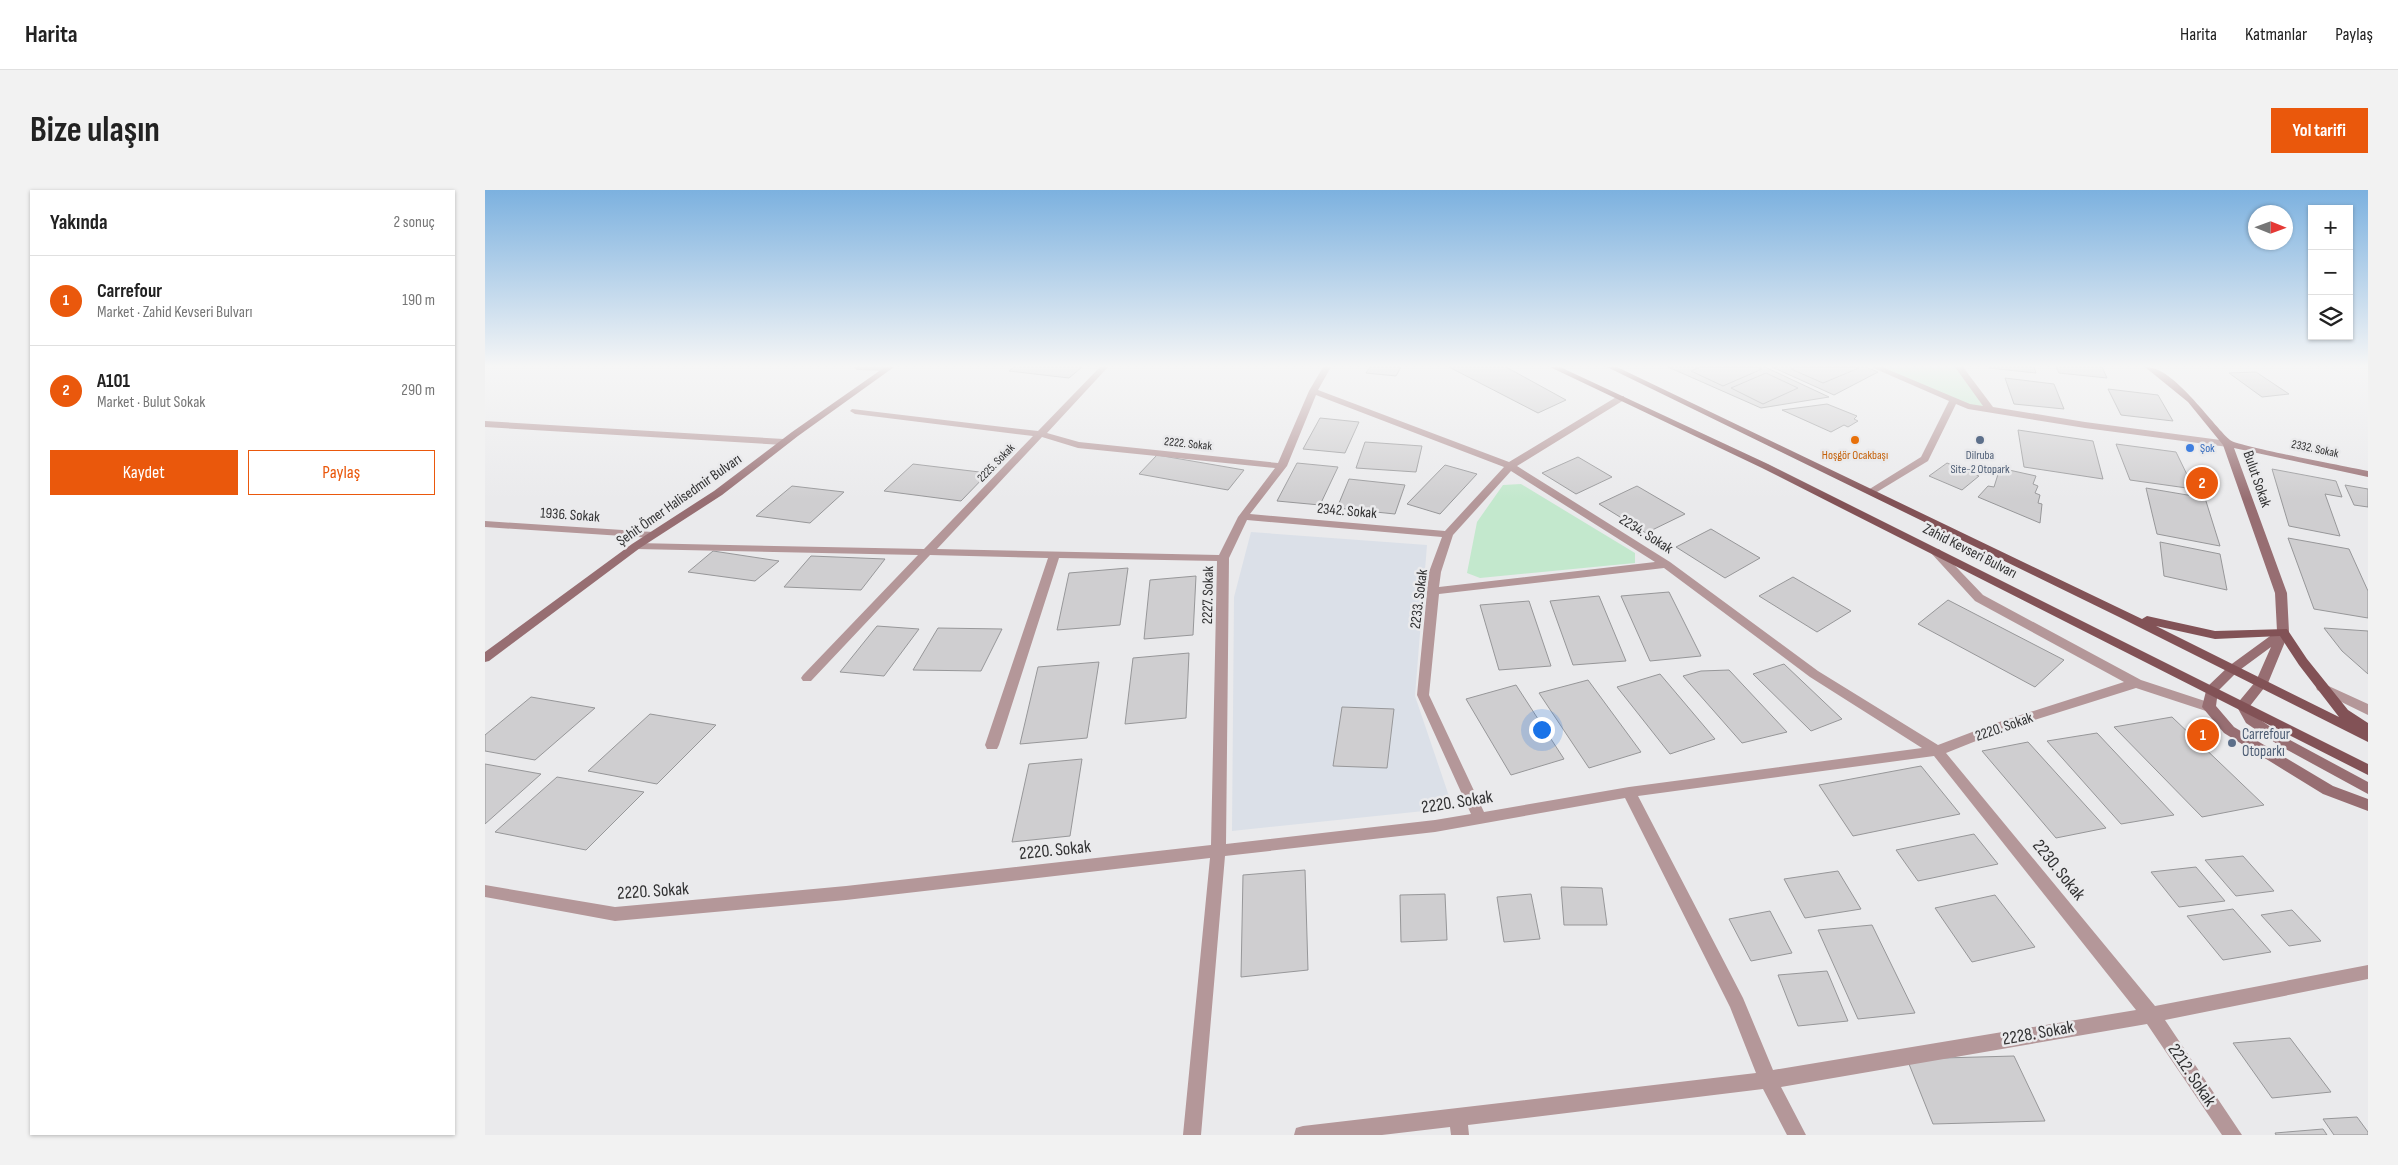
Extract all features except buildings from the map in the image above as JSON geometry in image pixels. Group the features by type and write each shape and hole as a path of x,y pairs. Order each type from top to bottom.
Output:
{"main road":[{"name":"Şehit Ömer Halisedmir Bulvarı","path":"485,658 636,546 718,493 828,411"},
{"name":"Zahid Kevseri Bulvarı","path":"1649,411 1765,466 2243,705 2368,770"},
{"name":"Zahid Kevseri Bulvarı","path":"1703,411 2123,614 2368,737"},
{"name":"Bulut Sokak","path":"2200,411 2228,444 2281,594 2283,632"},
{"name":"2332. Sokak","path":"2228,444 2368,474"},
{"path":"2123,614 2215,635 2283,632"},
{"path":"2283,632 2233,669 2212,690 2209,707 2229,730 2329,790 2368,805"},
{"path":"2283,632 2262,683 2243,705 2251,720 2285,743 2368,789"},
{"path":"2283,632 2343,714 2368,730"}],"street":[{"name":"2222. Sokak","path":"856,411 1041,434 1078,445 1282,466"},
{"name":"2225. Sokak","path":"807,678 1063,411"},
{"name":"2227. Sokak","path":"1192,1135 1218,851 1223,558 1243,517 1282,466 1305,411"},
{"name":"2234. Sokak","path":"1364,411 1510,466 1666,564 1814,674 1937,751"},
{"name":"2233. Sokak","path":"1481,818 1423,695 1435,572 1448,534 1510,466 1600,411"},
{"path":"1871,492 1925,459 1949,411"},
{"path":"1997,411 2228,444"},
{"path":"485,424 784,442"},
{"name":"2342. Sokak","path":"1243,517 1448,534"},
{"name":"1936. Sokak","path":"485,524 653,535"},
{"path":"636,546 925,554 1223,558"},
{"path":"1935,551 1979,598 2136,683 2209,707"},
{"path":"992,745 1054,556"},
{"path":"1434,591 1666,564"},
{"name":"2220. Sokak","path":"485,891 615,914 846,893 1435,826 1629,792 1937,751 2001,726 2136,683"},
{"path":"2322,687 2368,710"},
{"name":"2230. Sokak","path":"1937,751 2151,1015"},
{"path":"1629,792 1737,1004 1768,1080 1797,1135"},
{"name":"2228. Sokak","path":"1303,1135 1459,1126 1768,1080 2151,1015 2368,972"},
{"name":"2212. Sokak","path":"2151,1015 2233,1135"}],"shaded area":[{"path":"1251,532 1427,545 1415,696 1453,808 1232,831 1234,597"}],"green space":[{"path":"1521,484 1635,553 1635,563 1480,578 1467,573 1477,522 1503,485"}],"place":[{"name":"Hoşgör Ocakbaşı","path":"1855,440"},
{"name":"Dilruba Site-2 Otopark","path":"1980,440"},
{"name":"Şok","path":"2190,448"},
{"name":"A101","path":"2202,483"},
{"name":"Carrefour","path":"2203,735"},
{"name":"Carrefour Otoparkı","path":"2232,743"}]}
